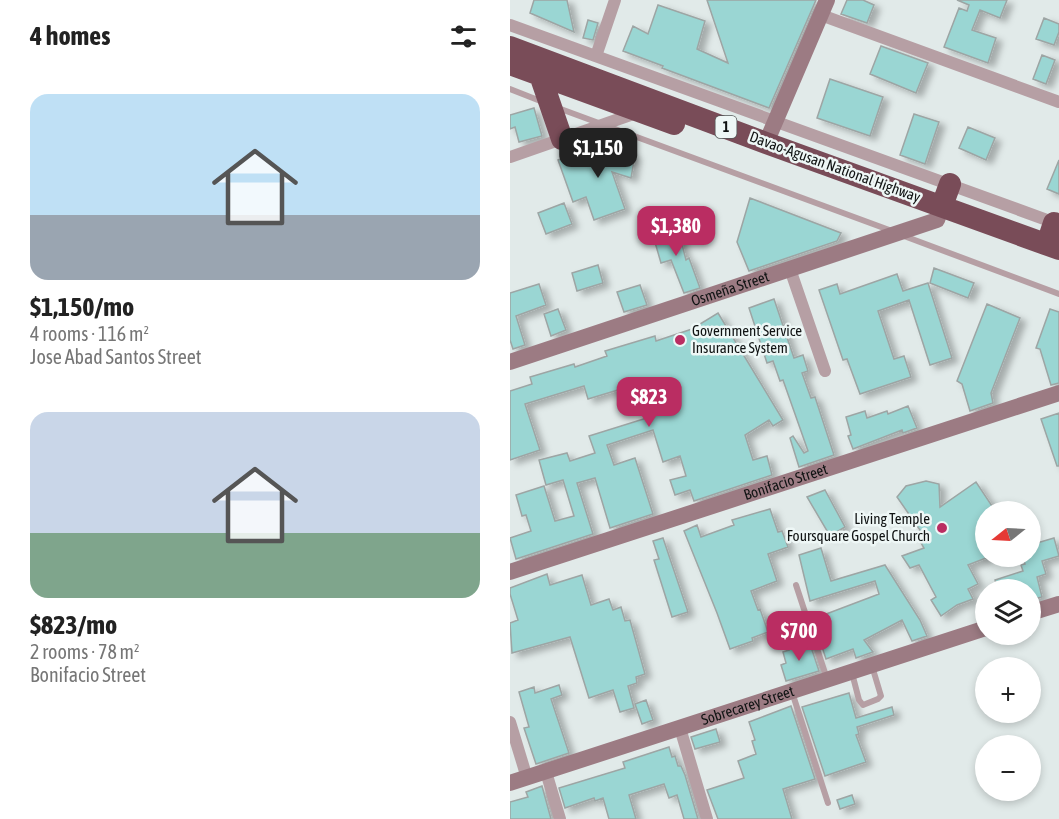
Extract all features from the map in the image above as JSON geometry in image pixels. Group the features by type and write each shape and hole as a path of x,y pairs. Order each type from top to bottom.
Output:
{"highway":[{"name":"Davao-Agusan National Highway","path":"510,47 643,104 940,213 1053,246"},
{"name":"Davao-Agusan National Highway","path":"510,64 766,142 940,213 1059,265"},
{"path":"540,75 562,139"},
{"path":"940,213 950,184"},
{"path":"1053,246 1057,223"}],"street":[{"path":"596,56 615,0"},
{"path":"766,142 824,7 1059,102"},
{"path":"510,25 1057,223"},
{"path":"510,157 602,125 643,104"},
{"name":"Osmeña Street","path":"510,362 897,233 940,213"},
{"path":"790,269 825,371"},
{"name":"Bonifacio Street","path":"510,572 1059,393"},
{"path":"1041,610 1059,604"},
{"name":"Sobrecarey Street","path":"510,783 975,632"},
{"path":"510,722 526,778"},
{"path":"680,728 707,819"},
{"path":"546,772 560,819"}],"lane":[{"path":"510,89 1059,294"},
{"path":"796,585 827,680"},
{"path":"851,672 859,700 863,705 881,696 872,665"},
{"path":"792,691 828,803"}],"building":[{"path":"534,0 567,0 574,32 530,13"},
{"path":"707,0 816,0 769,108 623,51 633,26 648,34 658,5 705,21 697,49 728,63"},
{"path":"847,0 863,0 874,5 867,23 841,14"},
{"path":"957,0 1007,0 1000,18 980,10 972,30 996,38 988,63 944,47 959,8 967,11 969,5"},
{"path":"1044,18 1059,24 1059,32 1054,45 1036,39"},
{"path":"588,20 598,23 593,40 583,38"},
{"path":"881,46 928,63 916,93 870,74"},
{"path":"1042,55 1055,60 1046,84 1033,79"},
{"path":"830,79 883,97 870,136 817,118"},
{"path":"534,108 542,136 519,142 515,127 510,129 510,115"},
{"path":"914,114 939,122 925,164 900,155"},
{"path":"968,127 995,138 986,160 959,148"},
{"path":"598,144 635,155 631,178 612,172 625,209 594,220 586,197 573,202 558,160 577,153 579,157 600,149"},
{"path":"1059,160 1059,194 1047,189"},
{"path":"750,198 841,233 837,241 749,271 737,242"},
{"path":"564,203 572,224 546,234 538,213"},
{"path":"677,225 686,260 689,258 700,288 684,293 671,260 661,263 652,232"},
{"path":"598,265 603,283 577,291 572,273"},
{"path":"934,268 974,283 968,298 930,283"},
{"path":"897,274 903,291 928,283 952,358 930,365 909,300 878,311 894,359 904,356 911,377 860,394 847,359 843,360 819,290 837,284 840,294"},
{"path":"539,284 546,305 516,316 525,345 513,349 510,340 510,293"},
{"path":"640,285 647,305 624,312 617,292"},
{"path":"774,299 794,358 803,355 808,371 802,373 811,398 815,397 834,455 799,467 790,438 793,436 804,453 808,451 783,380 780,381 773,361 767,363 749,308"},
{"path":"987,304 1020,318 991,393 993,403 970,411 962,384 957,381"},
{"path":"558,309 566,330 551,336 544,314"},
{"path":"1050,309 1059,312 1059,383 1051,385 1040,349 1036,348"},
{"path":"718,313 783,420 773,426 769,420 745,435 753,460 767,456 772,475 694,501 690,490 675,495 670,480 686,476 680,456 663,462 653,430 607,445 614,465 635,458 653,514 610,528 595,478 577,483 593,534 516,559 510,538 531,531 526,515 522,516 516,495 544,486 555,521 574,516 563,480 546,485 539,460 567,453 570,461 595,453 589,436 650,417 640,386 588,399 584,386 525,404 540,450 510,460 510,391 532,384 530,377 574,364 575,367 607,356 605,351 655,336 656,341 692,329"},
{"path":"908,406 917,428 903,433 902,430 853,449 848,436 851,435 846,417 865,411 867,418 887,411 888,414"},
{"path":"1059,413 1059,466 1057,466 1041,419"},
{"path":"926,481 939,484 940,507 976,482 989,501 975,501 975,562 968,565 975,579 975,586 968,589 973,599 957,605 941,616 931,600 936,597 919,565 910,568 902,556 924,548 917,536 920,530 897,497 906,486"},
{"path":"825,490 845,527 830,536 807,497"},
{"path":"770,509 778,532 782,531 788,547 768,554 777,581 751,591 768,632 752,638 753,641 730,649 684,531 697,525 701,537 734,525 732,520"},
{"path":"663,538 688,612 672,617 654,560 659,559 653,541"},
{"path":"1054,538 1059,556 1042,561 1046,574 1037,577 1038,579 998,579 1023,571 1022,567 1041,567 1041,542"},
{"path":"821,548 831,581 885,565 920,620 927,636 912,641 902,620 864,640 873,652 856,658 853,649 826,659 813,619 879,594 875,581 810,601 799,555"},
{"path":"547,574 550,585 582,575 591,605 609,599 613,610 621,607 625,621 630,620 645,674 636,677 637,683 628,686 634,708 620,712 613,690 589,698 570,637 512,653 510,623 518,620 510,588"},
{"path":"809,641 819,671 786,681 781,665 786,663 783,652"},
{"path":"559,685 562,695 551,699 569,753 536,764 524,728 529,727 519,692 534,687 535,693"},
{"path":"849,693 856,718 892,707 894,715 857,727 859,734 856,735 866,762 825,776 802,707"},
{"path":"646,700 653,720 642,724 635,704"},
{"path":"791,706 815,779 783,789 792,819 718,819 707,790 744,778 738,761 756,754 752,741 755,740 749,722"},
{"path":"716,729 720,742 695,749 691,737"},
{"path":"669,747 672,757 675,756 678,766 681,766 685,775 698,819 684,819 677,795 669,798 664,784 629,795 636,819 609,819 603,798 595,801 594,798 565,808 559,788 625,768 623,762"},
{"path":"542,786 551,819 510,819 510,802 528,797 526,792"},
{"path":"852,795 855,804 840,809 837,800"}],"place":[{"name":"Government Service Insurance System","path":"680,340"},
{"name":"Living Temple Foursquare Gospel Church","path":"942,528"}]}
